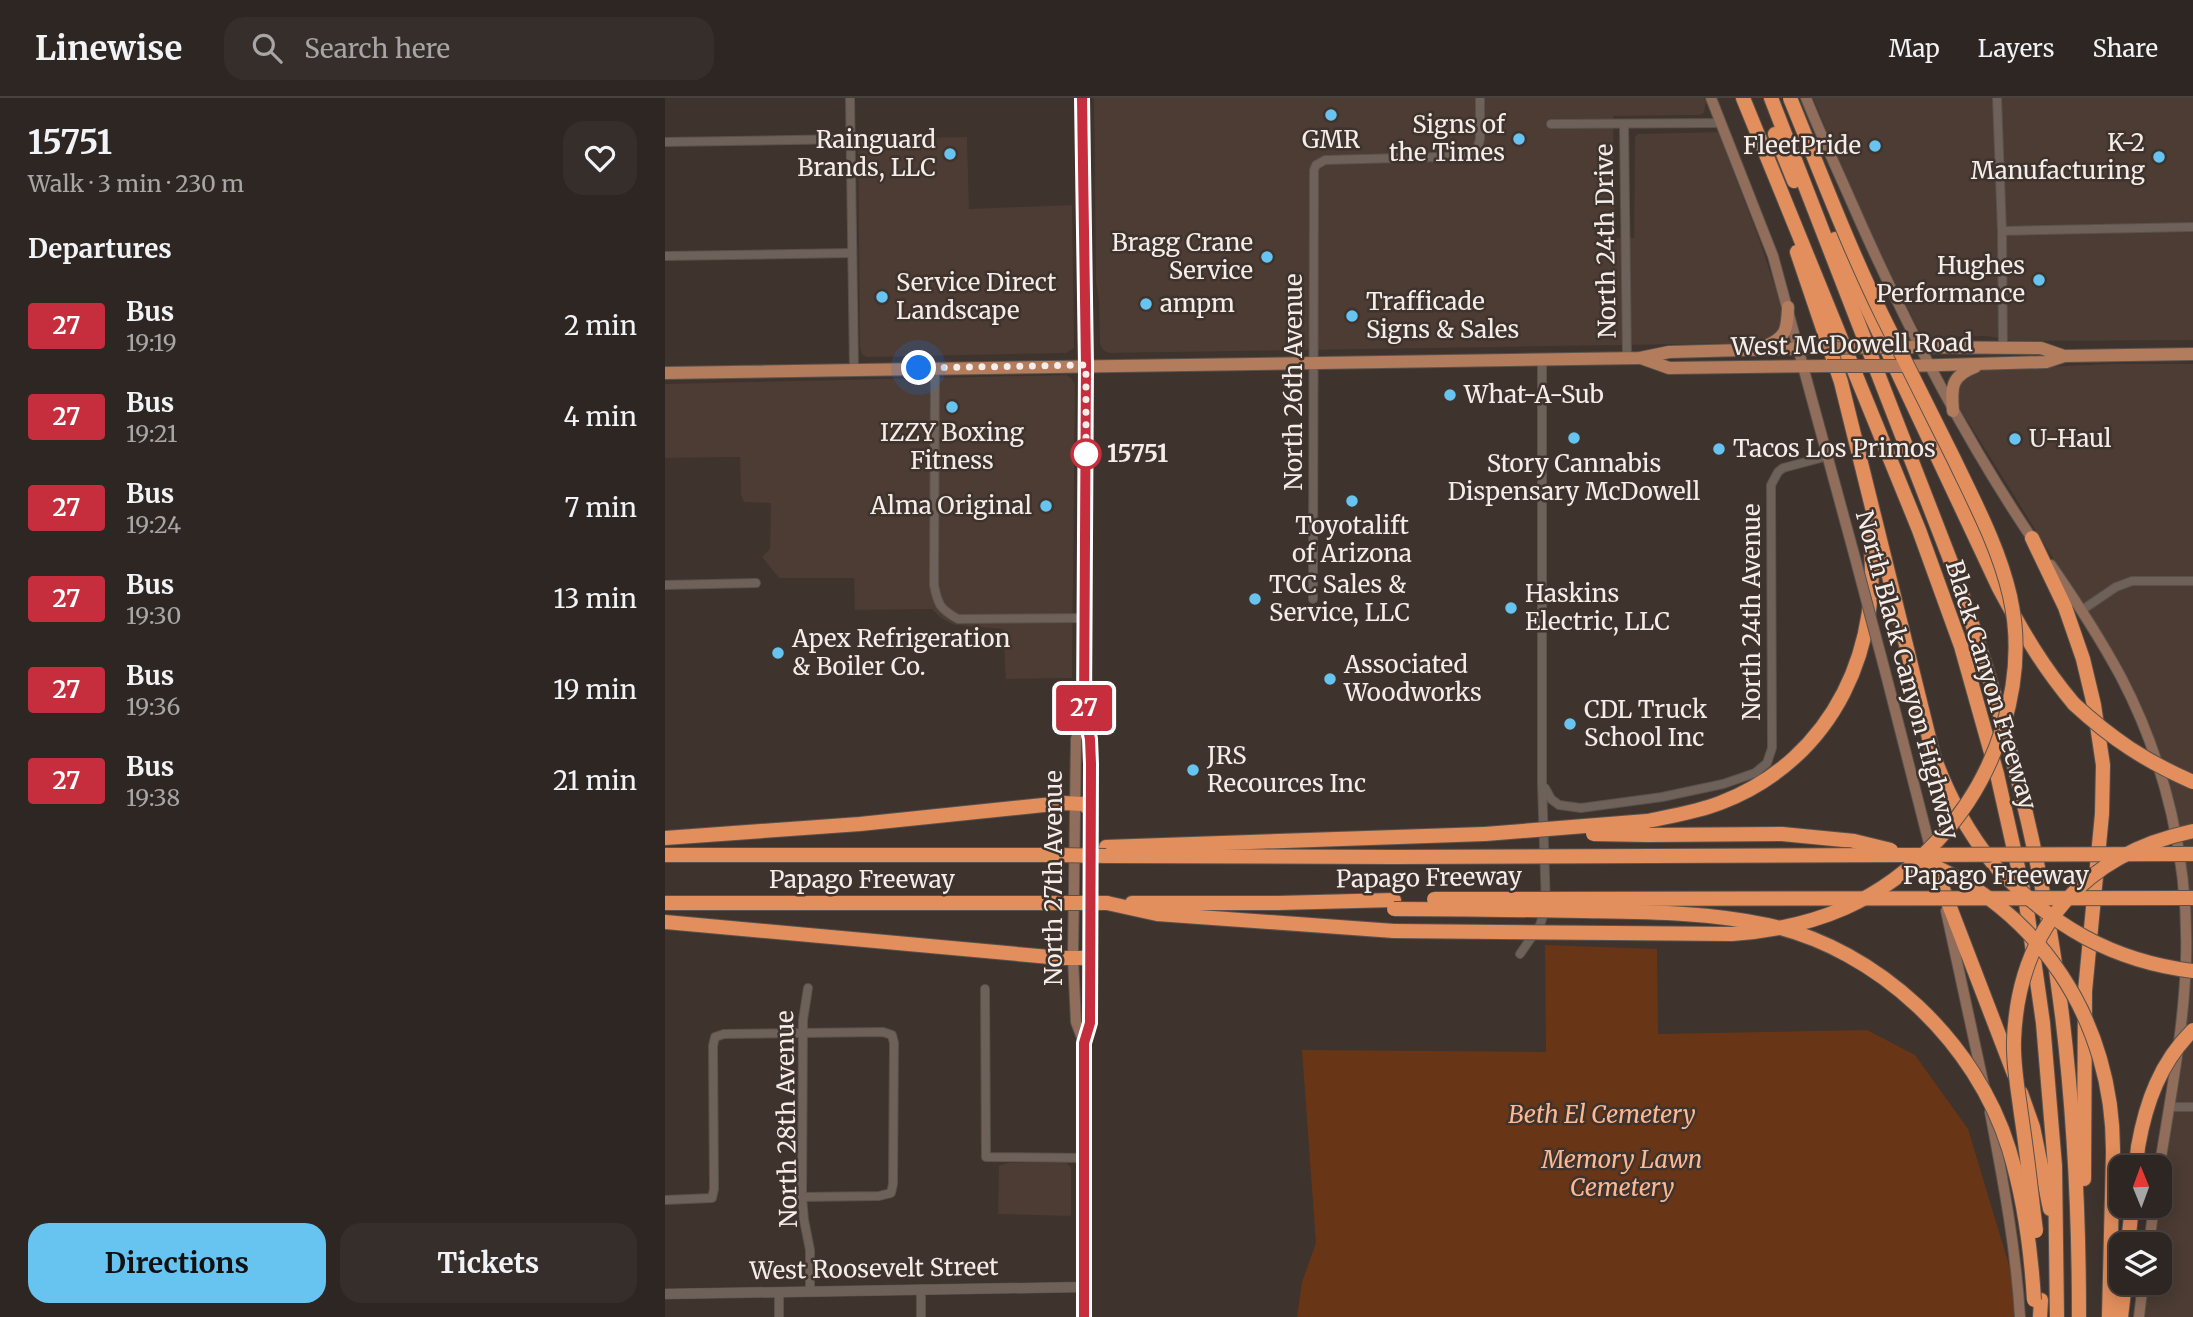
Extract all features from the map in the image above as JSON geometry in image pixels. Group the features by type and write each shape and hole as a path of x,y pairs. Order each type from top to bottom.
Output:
{"highway":[{"name":"Black Canyon Freeway","path":"1743,98 1915,519 1961,646 1986,729 2018,866 2040,993 2052,1114 2057,1317"},
{"path":"1761,98 1930,521 1938,526"},
{"name":"Black Canyon Freeway","path":"1771,98 1938,526 1977,640 2014,766 2049,923 2069,1077 2079,1317"},
{"path":"1107,903 1157,914 1394,931 1732,934 1768,931 1806,923 1872,895 1903,874 1950,828 1969,802 1987,769 2002,732 2013,676 2013,619 2006,581 1977,508 1874,298 1790,98"},
{"path":"1763,148 1842,383 1933,754 1957,809 1976,842 1996,867 2024,894 2077,934 2131,958 2154,965 2193,971"},
{"path":"1795,159 1999,589 2037,656 2074,704 2105,732 2134,752 2193,782"},
{"path":"1647,828 1718,804 1768,779 1806,746 1831,715 1849,683 1858,659 1870,609 1873,570 1862,471"},
{"path":"2032,538 2065,607 2083,659 2094,705 2103,765 2102,814 2085,991 2083,1210 2079,1279"},
{"path":"665,838 860,824 1075,802 1090,809"},
{"path":"1106,851 1393,835 1647,828 1782,834 1854,841 1896,851 1943,869 1985,894 2042,947 2074,995 2098,1051 2111,1109 2113,1153 2109,1317"},
{"path":"2037,1317 2038,1250 2016,1080 2014,1043 2016,1012 2028,965 2052,918 2090,877 2134,849 2193,831"},
{"name":"Papago Freeway","path":"665,855 1106,851 1393,857 2193,854"},
{"path":"1938,876 2033,1127 2056,1242"},
{"name":"Papago Freeway","path":"665,903 1394,904 2193,898"},
{"path":"1394,904 1638,912 1727,918 1790,931 1843,953 1866,966 1906,996 1934,1022 1957,1050 1993,1109 2009,1149 2020,1192 2037,1300"},
{"path":"665,922 1090,958"},
{"path":"2137,1155 2144,1114 2163,1067 2193,1030"},
{"path":"2121,1317 2124,1295"}],"main road":[{"name":"North 27th Avenue","path":"1081,98 1086,365 1084,712 1090,739 1090,1023 1084,1043 1084,1317"},
{"name":"North Black Canyon Highway","path":"1711,98 1773,256 1788,306 1938,876 2006,1195 2017,1267 2020,1317"},
{"path":"1806,98 1875,255 1953,411 1996,485 2082,610 2115,666 2138,712 2154,754 2172,817 2182,878 2186,958 2161,1155"},
{"path":"1759,350 1777,341 1784,334 1788,306"},
{"name":"West McDowell Road","path":"665,373 1633,358 1669,352 1899,347 2041,348 2064,356"},
{"name":"West McDowell Road","path":"1633,358 1669,368 1981,365 2046,362 2064,356 2193,354"},
{"path":"1953,411 1954,381 1964,371 1981,365"},
{"name":"North 27th Avenue","path":"1084,712 1076,739 1073,958 1076,1022 1084,1043"},
{"path":"2139,1317 2142,1295"}],"street":[{"path":"850,98 854,369"},
{"name":"North 26th Avenue","path":"1313,599 1314,170 1325,160 1475,156 1480,139 1480,98"},
{"path":"1997,98 2003,348"},
{"path":"1551,124 1721,123"},
{"name":"North 24th Drive","path":"1624,124 1633,358"},
{"path":"665,142 851,139"},
{"path":"2002,231 2193,227"},
{"path":"665,256 852,253"},
{"path":"1520,954 1540,925 1546,907 1542,783 1542,359"},
{"path":"935,368 934,585 937,603 958,619 1085,618"},
{"name":"North 24th Avenue","path":"1542,783 1551,799 1559,805 1581,808 1662,797 1723,783 1755,773 1767,763 1772,748 1770,492 1774,478 1783,468 1828,456"},
{"path":"2082,610 2116,587 2132,581 2193,581"},
{"path":"665,585 757,583"},
{"name":"North 28th Avenue","path":"808,988 803,1010 802,1197 810,1250 810,1291"},
{"path":"985,989 986,1157 1085,1158"},
{"path":"665,1200 712,1198 715,1037 724,1034 883,1032 892,1035 894,1056 891,1193 879,1196 802,1197"},
{"path":"2169,1107 2193,1107"},
{"name":"West Roosevelt Street","path":"665,1294 1084,1287"},
{"path":"921,1317 922,1289"},
{"path":"779,1292 779,1317"}],"shaded area":[{"path":"1094,98 1704,98 1704,113 1699,115 1613,116 1615,238 1634,238 1635,137 1638,134 1718,132 1758,236 1781,305 1782,322 1768,339 1749,343 1108,353 1100,344 1096,282"},
{"path":"1813,98 2193,98 2193,340 2014,341 1986,336 1925,335 1918,329 1860,211"},
{"path":"967,137 969,209 1072,205 1074,348 1066,353 866,357 860,348 858,139"},
{"path":"2110,364 2193,364 2193,1317 2143,1317 2146,1295 2172,1295 2172,1232 2155,1232 2157,1218 2172,1218 2172,1155 2165,1155 2190,979 2190,913 2160,755 2125,674 1957,404 1959,384 1963,378 1977,370"},
{"path":"1067,375 1075,385 1072,678 1006,679 1003,629 955,625 941,618 932,609 855,610 854,578 779,578 762,557 770,549 771,503 744,502 741,495 740,457 665,458 665,384"},
{"path":"1008,1163 1066,1163 1071,1167 1071,1216 998,1214 999,1166"}],"green space":[{"name":"Memory Lawn Cemetery","path":"1545,945 1657,949 1658,1034 1867,1030 1915,1055 1968,1129 2012,1275 2015,1317 1297,1317 1302,1282 1316,1243 1302,1050 1546,1052"}],"bus line":[{"name":"27","path":"1082,98 1086,365 1084,712 1090,739 1091,764 1090,1023 1084,1043 1084,1317"}],"place":[{"name":"GMR","path":"1331,115"},
{"name":"Signs of the Times","path":"1519,139"},
{"name":"FleetPride","path":"1875,146"},
{"name":"Rainguard Brands, LLC","path":"950,154"},
{"name":"K-2 Manufacturing","path":"2159,157"},
{"name":"Bragg Crane Service","path":"1267,257"},
{"name":"Hughes Performance","path":"2039,280"},
{"name":"Service Direct Landscape","path":"882,297"},
{"name":"ampm","path":"1146,304"},
{"name":"Trafficade Signs & Sales","path":"1352,316"},
{"name":"What-A-Sub","path":"1450,395"},
{"name":"IZZY Boxing Fitness","path":"952,407"},
{"name":"Story Cannabis Dispensary McDowell","path":"1574,438"},
{"name":"U-Haul","path":"2015,439"},
{"name":"Tacos Los Primos","path":"1719,449"},
{"name":"15751","path":"1086,454"},
{"name":"Toyotalift of Arizona","path":"1352,501"},
{"name":"Alma Original","path":"1046,506"},
{"name":"TCC Sales & Service, LLC","path":"1255,599"},
{"name":"Haskins Electric, LLC","path":"1511,608"},
{"name":"Apex Refrigeration & Boiler Co.","path":"778,653"},
{"name":"Associated Woodworks","path":"1330,679"},
{"name":"CDL Truck School Inc","path":"1570,724"},
{"name":"JRS Recources Inc","path":"1193,770"}],"route":[{"path":"919,368 1086,365 1086,459 1086,454"}],"park label":[{"name":"Beth El Cemetery","path":"1602,1115"}]}
